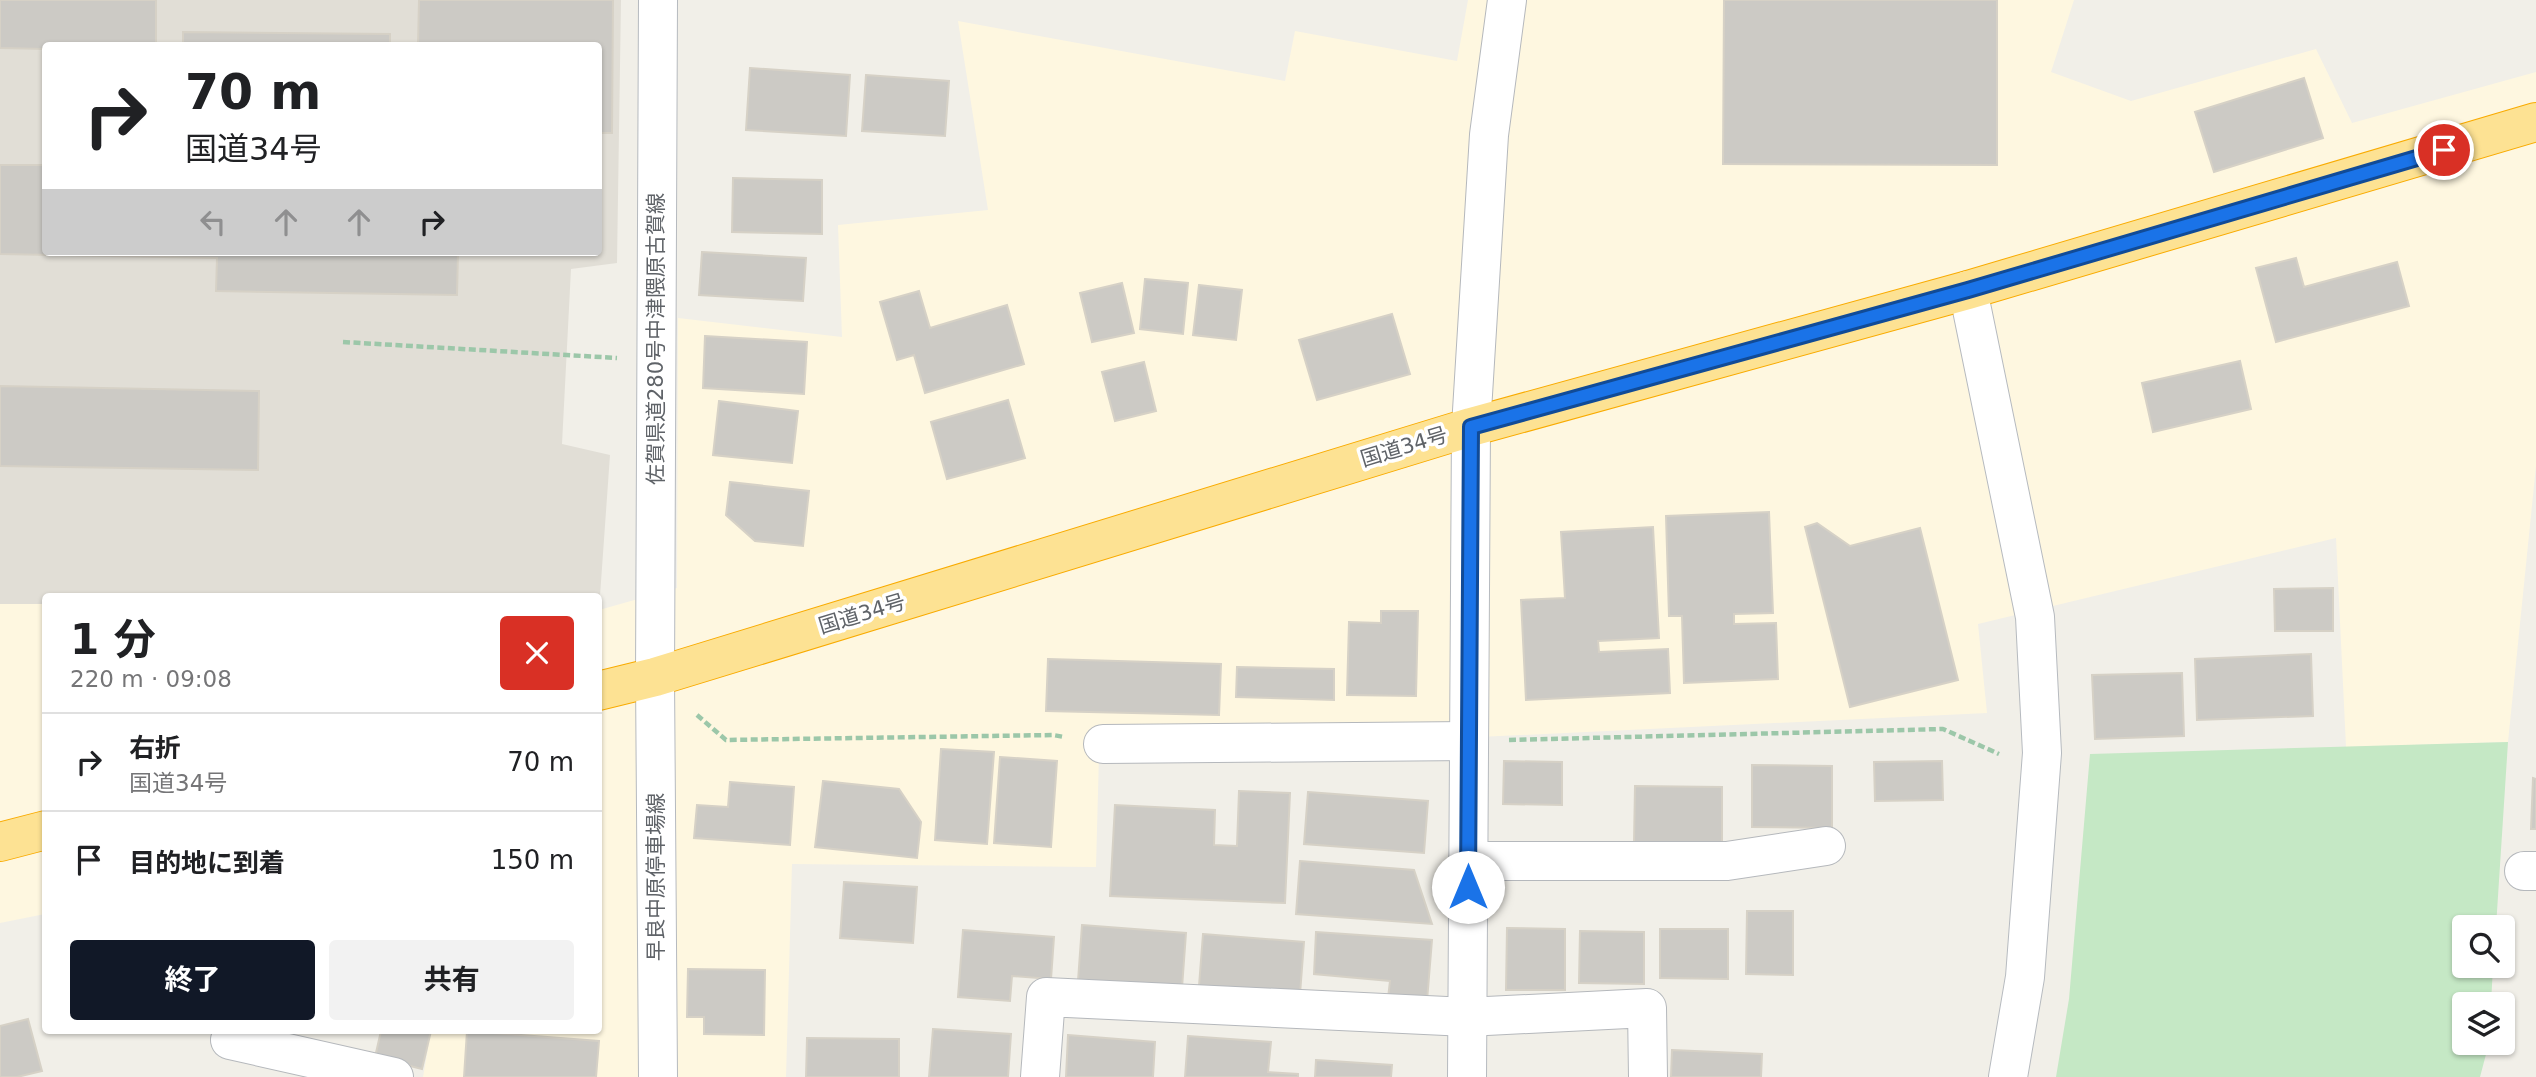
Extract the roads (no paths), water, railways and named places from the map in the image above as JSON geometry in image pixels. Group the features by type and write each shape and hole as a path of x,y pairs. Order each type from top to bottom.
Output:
{"highway":[{"name":"国道34号","path":"602,690 655,677 1471,427 1968,290 2536,122"},
{"path":"0,842 42,831"}],"street":[{"name":"佐賀県道280号中津隈原古賀線","path":"655,677 657,0"},
{"path":"1467,1077 1471,427 1489,135 1507,0"},
{"path":"1968,290 2035,617 2042,753 2025,977 2008,1077"},
{"name":"早良中原停車場線","path":"655,677 658,1077"},
{"path":"1102,744 1469,741"},
{"path":"1468,861 1727,861 1826,846"},
{"path":"1040,1077 1045,997 1467,1017 1647,1008 1648,1077"},
{"path":"230,1040 394,1077"}]}
